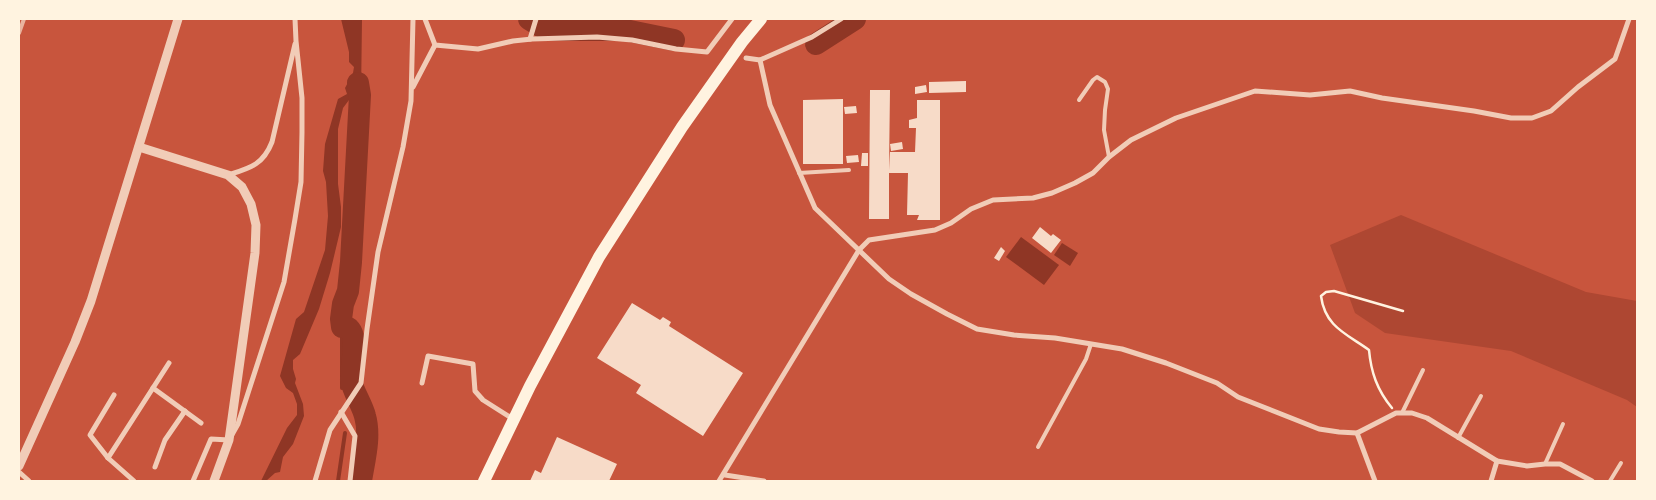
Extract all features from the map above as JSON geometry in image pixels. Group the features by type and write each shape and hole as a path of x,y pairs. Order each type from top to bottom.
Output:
{"highway":[{"path":"484,481 599,257 682,127 742,42 761,19"}],"street":[{"path":"19,466 91,302 178,19"},
{"path":"214,481 229,440 238,424 284,282 294,228 300,182 302,132 302,98 295,19"},
{"path":"315,481 330,430 361,384 378,252 403,147 412,90 413,19"},
{"path":"412,90 435,45 425,19"},
{"path":"530,39 536,19"},
{"path":"435,45 478,49 530,39 597,37 632,40 676,49 706,52 732,19"},
{"path":"746,58 760,60 812,37 842,19"},
{"path":"719,481 725,475 782,376 860,250 869,240 935,230 983,203 1002,199 1033,198 1052,193 1075,184 1093,173 1109,157 1131,140 1176,118 1255,91 1310,95 1350,90 1382,98 1474,110 1511,118 1532,118 1551,111 1578,87 1615,59 1629,19"},
{"path":"228,175 245,170 260,162 268,153 277,125 290,60 296,41"},
{"path":"760,60 770,105 815,208 889,280 911,294 978,329 1014,335 1055,338 1122,349 1166,363 1216,384 1238,397 1319,429 1357,433 1399,413 1412,413 1427,418 1497,461 1527,466 1560,464 1592,481"},
{"path":"139,147 228,175 242,187 251,204 256,225 254,262 229,440"},
{"path":"422,383 428,356 473,364 474,391 483,400 514,420"},
{"path":"108,458 169,363"},
{"path":"153,388 201,423"},
{"path":"114,395 90,435 108,458 134,481"},
{"path":"155,467 165,440 184,411"},
{"path":"341,412 355,436 350,481"},
{"path":"1357,433 1375,481"},
{"path":"193,481 210,440 229,440"},
{"path":"1491,481 1497,461"},
{"path":"19,472 29,481"},
{"path":"725,475 764,481"}],"lane":[{"path":"1079,100 1097,77 1105,82 1108,89 1104,130 1109,157"},
{"path":"799,173 849,170"},
{"path":"1038,447 1086,359 1091,344"},
{"path":"1399,413 1423,370"},
{"path":"1458,438 1481,396"},
{"path":"1545,464 1563,424"},
{"path":"1610,481 1621,463"}],"path":[{"path":"1399,413 1382,396 1373,376 1369,350 1338,330 1327,317 1321,296 1326,292 1334,291 1403,311"}],"shaded area":[{"path":"341,19 362,19 361,96 358,95 349,100 343,108 338,129 338,184 341,227 319,309 300,354 293,360 295,383 303,404 304,416 293,444 283,457 280,472 275,473 266,481 261,481 287,428 297,415 297,404 293,393 286,388 280,376 296,319 304,312 325,250 328,216 326,182 323,171 325,144 338,99 347,94 345,88 354,67 349,62 349,52"},
{"path":"1401,215 1586,292 1637,301 1637,407 1627,400 1511,351 1385,333 1355,313 1330,245"},
{"path":"1021,237 1059,265 1044,285 1006,257"},
{"path":"1062,243 1078,253 1070,266 1054,255"}],"building":[{"path":"966,81 966,92 929,93 929,82"},
{"path":"926,85 927,92 915,94 915,87"},
{"path":"870,90 890,90 889,170 890,152 915,152 916,128 909,128 909,120 917,118 917,100 940,100 940,220 917,220 919,215 907,215 908,173 889,173 889,219 869,219"},
{"path":"843,99 843,164 803,164 803,100"},
{"path":"856,106 857,113 845,114 844,107"},
{"path":"902,142 903,149 891,151 890,144"},
{"path":"862,153 868,153 868,166 861,166"},
{"path":"858,155 859,162 847,163 846,156"},
{"path":"1040,227 1051,236 1053,234 1061,240 1051,253 1032,238"},
{"path":"1001,247 1005,251 999,261 994,258"},
{"path":"632,303 660,320 663,317 671,322 669,326 743,373 703,436 636,393 641,385 597,358"},
{"path":"557,437 617,464 609,481 530,481 535,470 541,473"}],"waterway":[{"path":"529,19 547,30 625,30 674,40"},
{"path":"816,44 855,19"},
{"path":"358,83 360,95 351,262 348,291 343,304 341,319 342,327 348,328 352,332 354,348 351,380 367,424 366,449 361,481"},
{"path":"342,327 342,388"},
{"path":"338,481 345,433"}],"railway":[{"path":"19,33 24,19"}]}
